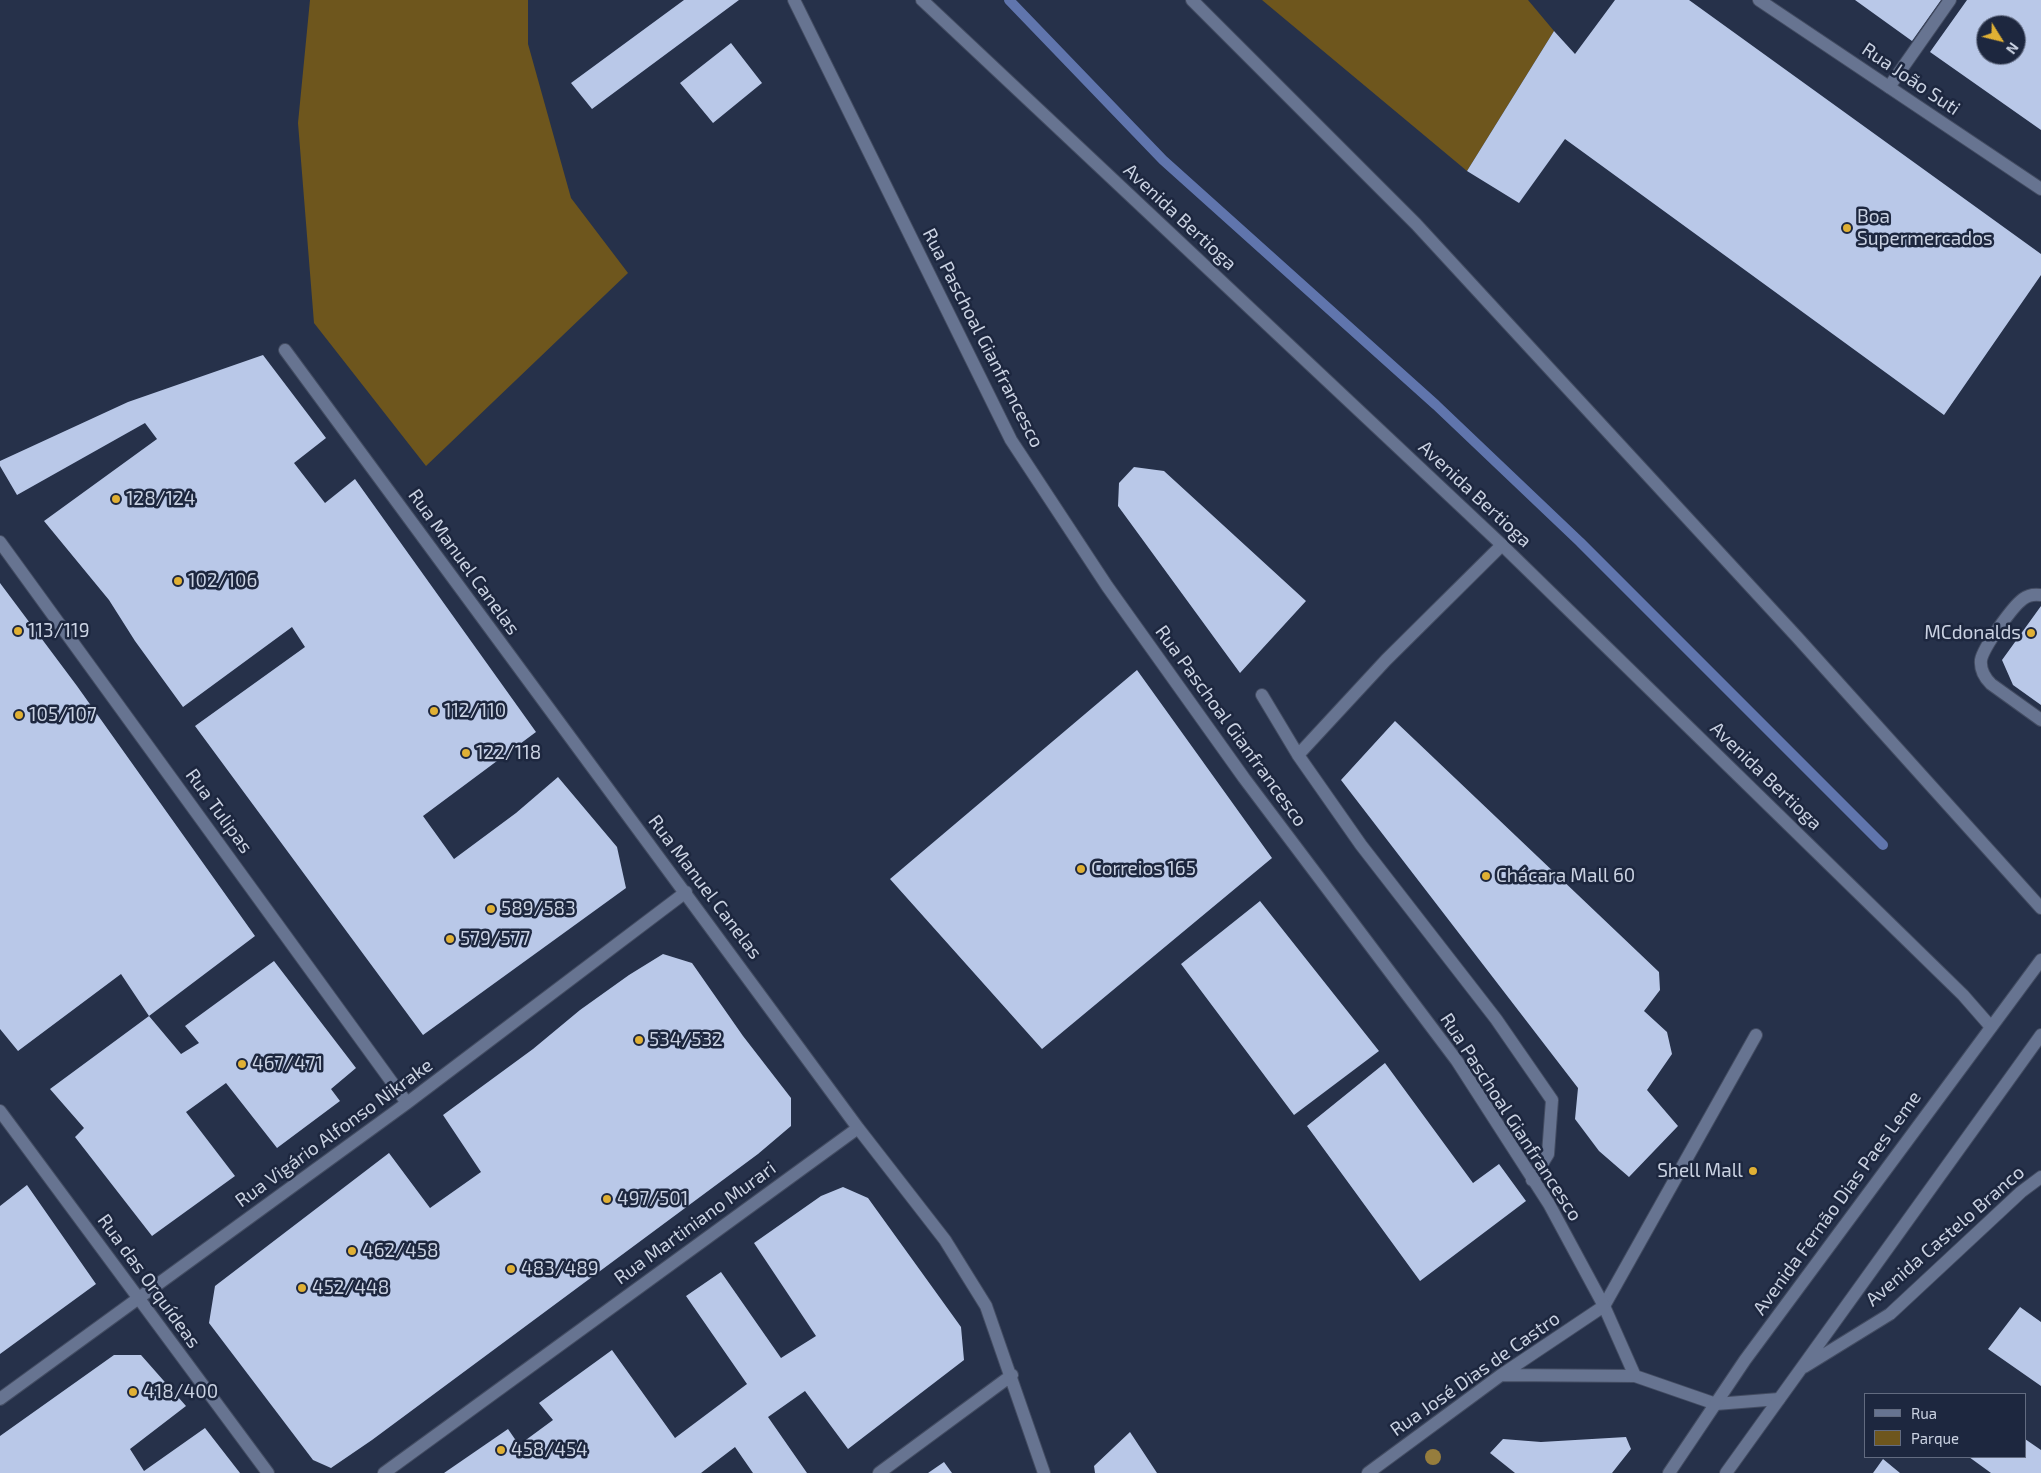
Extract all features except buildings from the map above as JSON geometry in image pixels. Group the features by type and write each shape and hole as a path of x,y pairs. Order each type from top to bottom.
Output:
{"street":[{"name":"Rua Paschoal Gianfrancesco","path":"794,0 1011,440 1107,586 1244,778 1457,1062 1549,1204 1604,1306 1635,1376"},
{"name":"Avenida Bertioga","path":"922,0 1502,545 1963,995 1991,1027"},
{"path":"1192,0 1416,224 1797,637 2041,908"},
{"name":"Rua João Suti","path":"1759,0 2041,189"},
{"path":"1889,87 1950,0"},
{"name":"Rua Manuel Canelas","path":"285,350 858,1128 945,1240 986,1306 1012,1375 1044,1473"},
{"name":"Rua Tulipas","path":"0,542 407,1103"},
{"path":"1298,755 1386,660 1502,545"},
{"path":"2041,595 2033,594 2024,598 2016,605 1986,649 1982,658 1981,668 1984,677 1991,684 2041,720"},
{"path":"1262,695 1298,755 1362,844 1496,1019 1552,1100 1548,1154 1532,1180"},
{"name":"Rua Vigário Alfonso Nikrake","path":"0,1400 407,1103 686,892"},
{"name":"Avenida Fernão Dias Paes Leme","path":"1669,1473 1745,1360 2041,960"},
{"path":"1604,1306 1756,1035"},
{"path":"1726,1473 2041,1035"},
{"name":"Rua das Orquídeas","path":"0,1111 268,1473"},
{"name":"Rua Martiniano Murari","path":"384,1473 858,1128"},
{"name":"Avenida Castelo Branco","path":"1798,1371 1890,1314 2021,1192 2041,1177"},
{"name":"Rua José Dias de Castro","path":"1368,1473 1501,1375 1604,1306"},
{"path":"879,1473 1012,1375"},
{"path":"1501,1375 1635,1376 1716,1404 1778,1399"}],"green space":[{"path":"310,0 528,0 528,44 571,198 628,273 426,466 314,323 298,123"},
{"path":"1262,0 1528,0 1554,31 1467,171"}],"waterway":[{"path":"1009,0 1163,160 1436,405 1580,542 1883,845"}],"place":[{"name":"Boa Supermercados","path":"1847,228"},
{"name":"128/124","path":"116,499"},
{"name":"102/106","path":"178,581"},
{"name":"113/119","path":"18,631"},
{"name":"MCdonalds","path":"2031,633"},
{"name":"112/110","path":"434,711"},
{"name":"105/107","path":"19,715"},
{"name":"122/118","path":"466,753"},
{"name":"Correios 165","path":"1081,869"},
{"name":"Chácara Mall 60","path":"1486,876"},
{"name":"589/583","path":"491,909"},
{"name":"579/577","path":"450,939"},
{"name":"534/532","path":"639,1040"},
{"name":"467/471","path":"242,1064"},
{"name":"Shell Mall","path":"1753,1171"},
{"name":"497/501","path":"607,1199"},
{"name":"462/458","path":"352,1251"},
{"name":"483/489","path":"511,1269"},
{"name":"452/448","path":"302,1288"},
{"name":"418/400","path":"133,1392"},
{"name":"458/454","path":"501,1450"}]}
